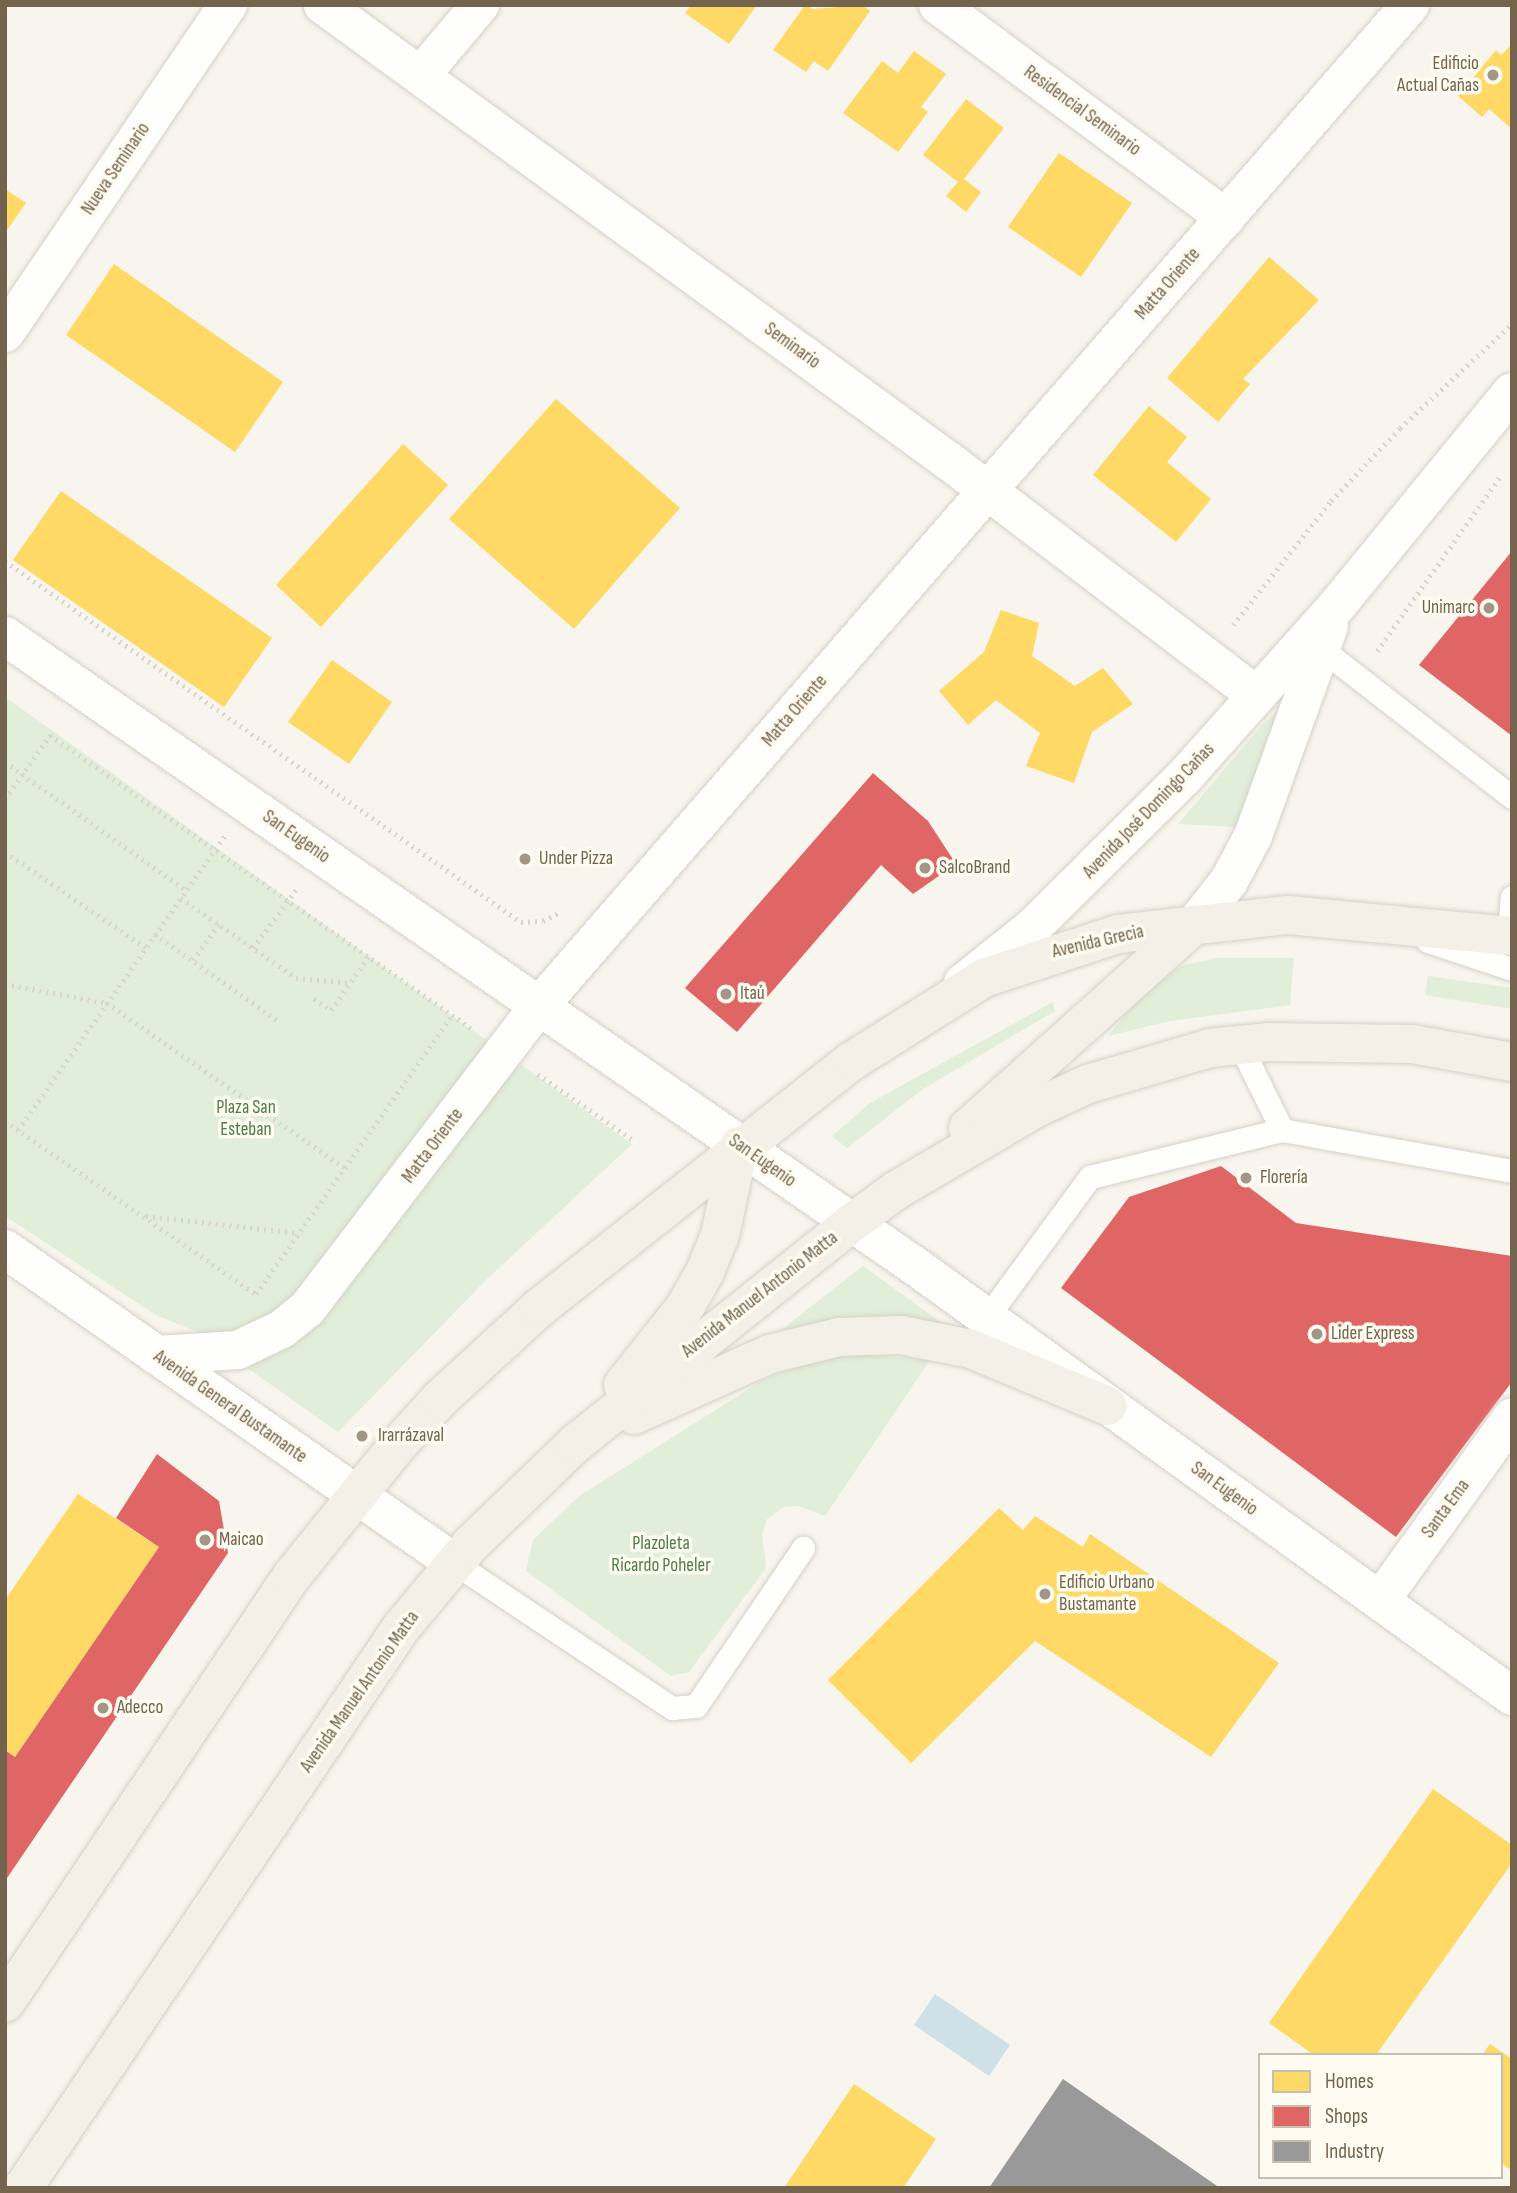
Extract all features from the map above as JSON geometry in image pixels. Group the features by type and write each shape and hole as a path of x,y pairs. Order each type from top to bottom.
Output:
{"main road":[{"name":"Avenida Grecia","path":"739,1146 814,1088 940,1002 984,978 1072,946 1118,934 1288,915 1366,920 1511,947"},
{"path":"852,1223 895,1191 1195,924"},
{"path":"895,1191 1025,1114 1088,1084 1210,1048 1240,1045 1412,1044 1512,1062"},
{"path":"576,1443 685,1307 705,1272 720,1235 739,1146"},
{"path":"5,2003 290,1577 355,1496 440,1399 488,1353 739,1146"},
{"name":"Avenida Manuel Antonio Matta","path":"23,2188 401,1628 498,1514 576,1443 852,1223"},
{"path":"576,1443 734,1368 839,1337 901,1335 971,1349 1108,1406"}],"street":[{"name":"Nueva Seminario","path":"5,332 228,5"},
{"name":"Seminario","path":"323,5 987,491 1255,694"},
{"path":"421,75 480,5"},
{"name":"Residencial Seminario","path":"938,5 1226,218"},
{"name":"Matta Oriente","path":"156,1354 238,1350 282,1329 307,1309 539,1006 1410,5"},
{"name":"Avenida José Domingo Cañas","path":"940,1002 1032,928 1093,871 1186,775 1255,694 1340,602 1512,391"},
{"name":"Avenida José Domingo Cañas","path":"1195,924 1229,881 1253,836 1319,648 1340,602"},
{"name":"San Eugenio","path":"5,636 987,1317 1512,1696"},
{"name":"Avenida General Bustamante","path":"5,1249 355,1496 456,1563"},
{"name":"Santa Ema","path":"1380,1601 1512,1417"}],"lane":[{"path":"1319,648 1512,797"},
{"path":"1511,947 1512,897"},
{"path":"1240,1045 1282,1130"},
{"path":"987,1317 1090,1177 1282,1130 1512,1171"},
{"path":"456,1563 672,1708 696,1706 803,1548"}],"path":[{"path":"1208,660 1331,501 1400,428 1512,324"},
{"path":"1360,677 1508,466"},
{"path":"5,561 521,922 542,921 558,913"},
{"path":"5,799 50,735 478,1033"},
{"path":"5,761 186,890"},
{"path":"18,1130 248,803"},
{"path":"5,852 146,948"},
{"path":"253,948 321,855"},
{"path":"181,898 296,978 350,984"},
{"path":"193,960 219,924"},
{"path":"155,934 277,1020"},
{"path":"314,999 331,1010 368,957"},
{"path":"5,984 107,1003 345,1168"},
{"path":"5,1121 256,1294 453,1015"},
{"path":"535,1072 632,1139"},
{"path":"143,1216 299,1233"}],"green space":[{"name":"Plaza San Esteban","path":"5,697 632,1144 485,1281 338,1432 195,1331 156,1315 5,1216"},
{"path":"1287,702 1236,827 1178,824 1262,725"},
{"path":"1218,958 1294,958 1290,1005 1170,1021 1108,1036 1145,991 1183,965"},
{"path":"1428,976 1512,988 1512,1009 1425,995"},
{"path":"1053,1002 1055,1011 923,1089 847,1148 832,1136 870,1103"},
{"path":"863,1266 946,1326 869,1317 781,1330"},
{"name":"Plazoleta Ricardo Poheler","path":"852,1353 930,1360 825,1516 799,1506 784,1507 767,1519 762,1534 766,1568 689,1672 671,1676 526,1571 533,1540 578,1497 763,1380 805,1362"}],"shaded area":[{"path":"935,1994 1010,2045 989,2076 914,2025"}],"building: Homes":[{"path":"691,5 757,5 729,44 685,13"},
{"path":"805,5 813,9 862,5 870,11 828,71 814,61 806,72 773,50"},
{"name":"Edificio Actual Cañas","path":"1512,44 1512,129 1489,109 1482,117 1458,96 1496,50 1501,55"},
{"path":"914,51 946,74 921,107 928,112 898,152 843,113 882,61 898,73"},
{"path":"966,99 1004,128 964,179 981,192 966,212 946,196 958,182 923,155"},
{"path":"1059,153 1132,203 1081,277 1008,227"},
{"path":"5,189 26,203 5,233"},
{"path":"1269,257 1319,300 1243,379 1250,384 1218,422 1167,378"},
{"path":"114,264 283,382 235,452 66,335"},
{"path":"556,399 680,508 574,629 449,519"},
{"path":"1149,406 1187,437 1167,462 1211,499 1176,542 1093,475"},
{"path":"403,444 448,485 321,627 276,585"},
{"path":"61,491 272,638 224,707 13,560"},
{"path":"1001,610 1039,623 1032,656 1075,686 1103,668 1133,704 1092,732 1074,783 1026,766 1040,733 996,700 968,725 939,691 984,652"},
{"path":"332,660 392,702 349,764 288,722"},
{"path":"78,1494 159,1547 15,1757 5,1750 5,1600"},
{"name":"Edificio Urbano Bustamante","path":"999,1508 1023,1530 1035,1516 1083,1547 1090,1534 1279,1663 1211,1757 1035,1641 911,1763 828,1680"},
{"path":"1433,1789 1512,1845 1512,1863 1377,2053 1311,2053 1269,2023"},
{"path":"1490,2044 1512,2059 1512,2171 1503,2164 1503,2053 1483,2053"},
{"path":"854,2084 936,2139 903,2188 784,2188"}],"building: Shops":[{"name":"Unimarc","path":"1512,551 1512,736 1419,665"},
{"path":"873,773 928,821 956,864 913,894 881,865 737,1032 685,988"},
{"name":"Lider Express","path":"1221,1166 1296,1223 1512,1256 1511,1383 1396,1537 1061,1288 1129,1197"},
{"path":"157,1454 219,1501 228,1553 5,1881 5,1750 15,1757 159,1547 116,1518"}],"building: Industry":[{"path":"1063,2079 1220,2188 989,2188"}],"place":[{"name":"Edificio Actual Cañas","path":"1493,75"},
{"name":"Unimarc","path":"1489,608"},
{"name":"Under Pizza","path":"525,859"},
{"name":"SalcoBrand","path":"925,868"},
{"name":"Itaú","path":"726,994"},
{"name":"Florería","path":"1246,1178"},
{"name":"Lider Express","path":"1317,1334"},
{"name":"Irarrázaval","path":"362,1436"},
{"name":"Maicao","path":"205,1540"},
{"name":"Edificio Urbano Bustamante","path":"1045,1594"},
{"name":"Adecco","path":"103,1708"}]}
